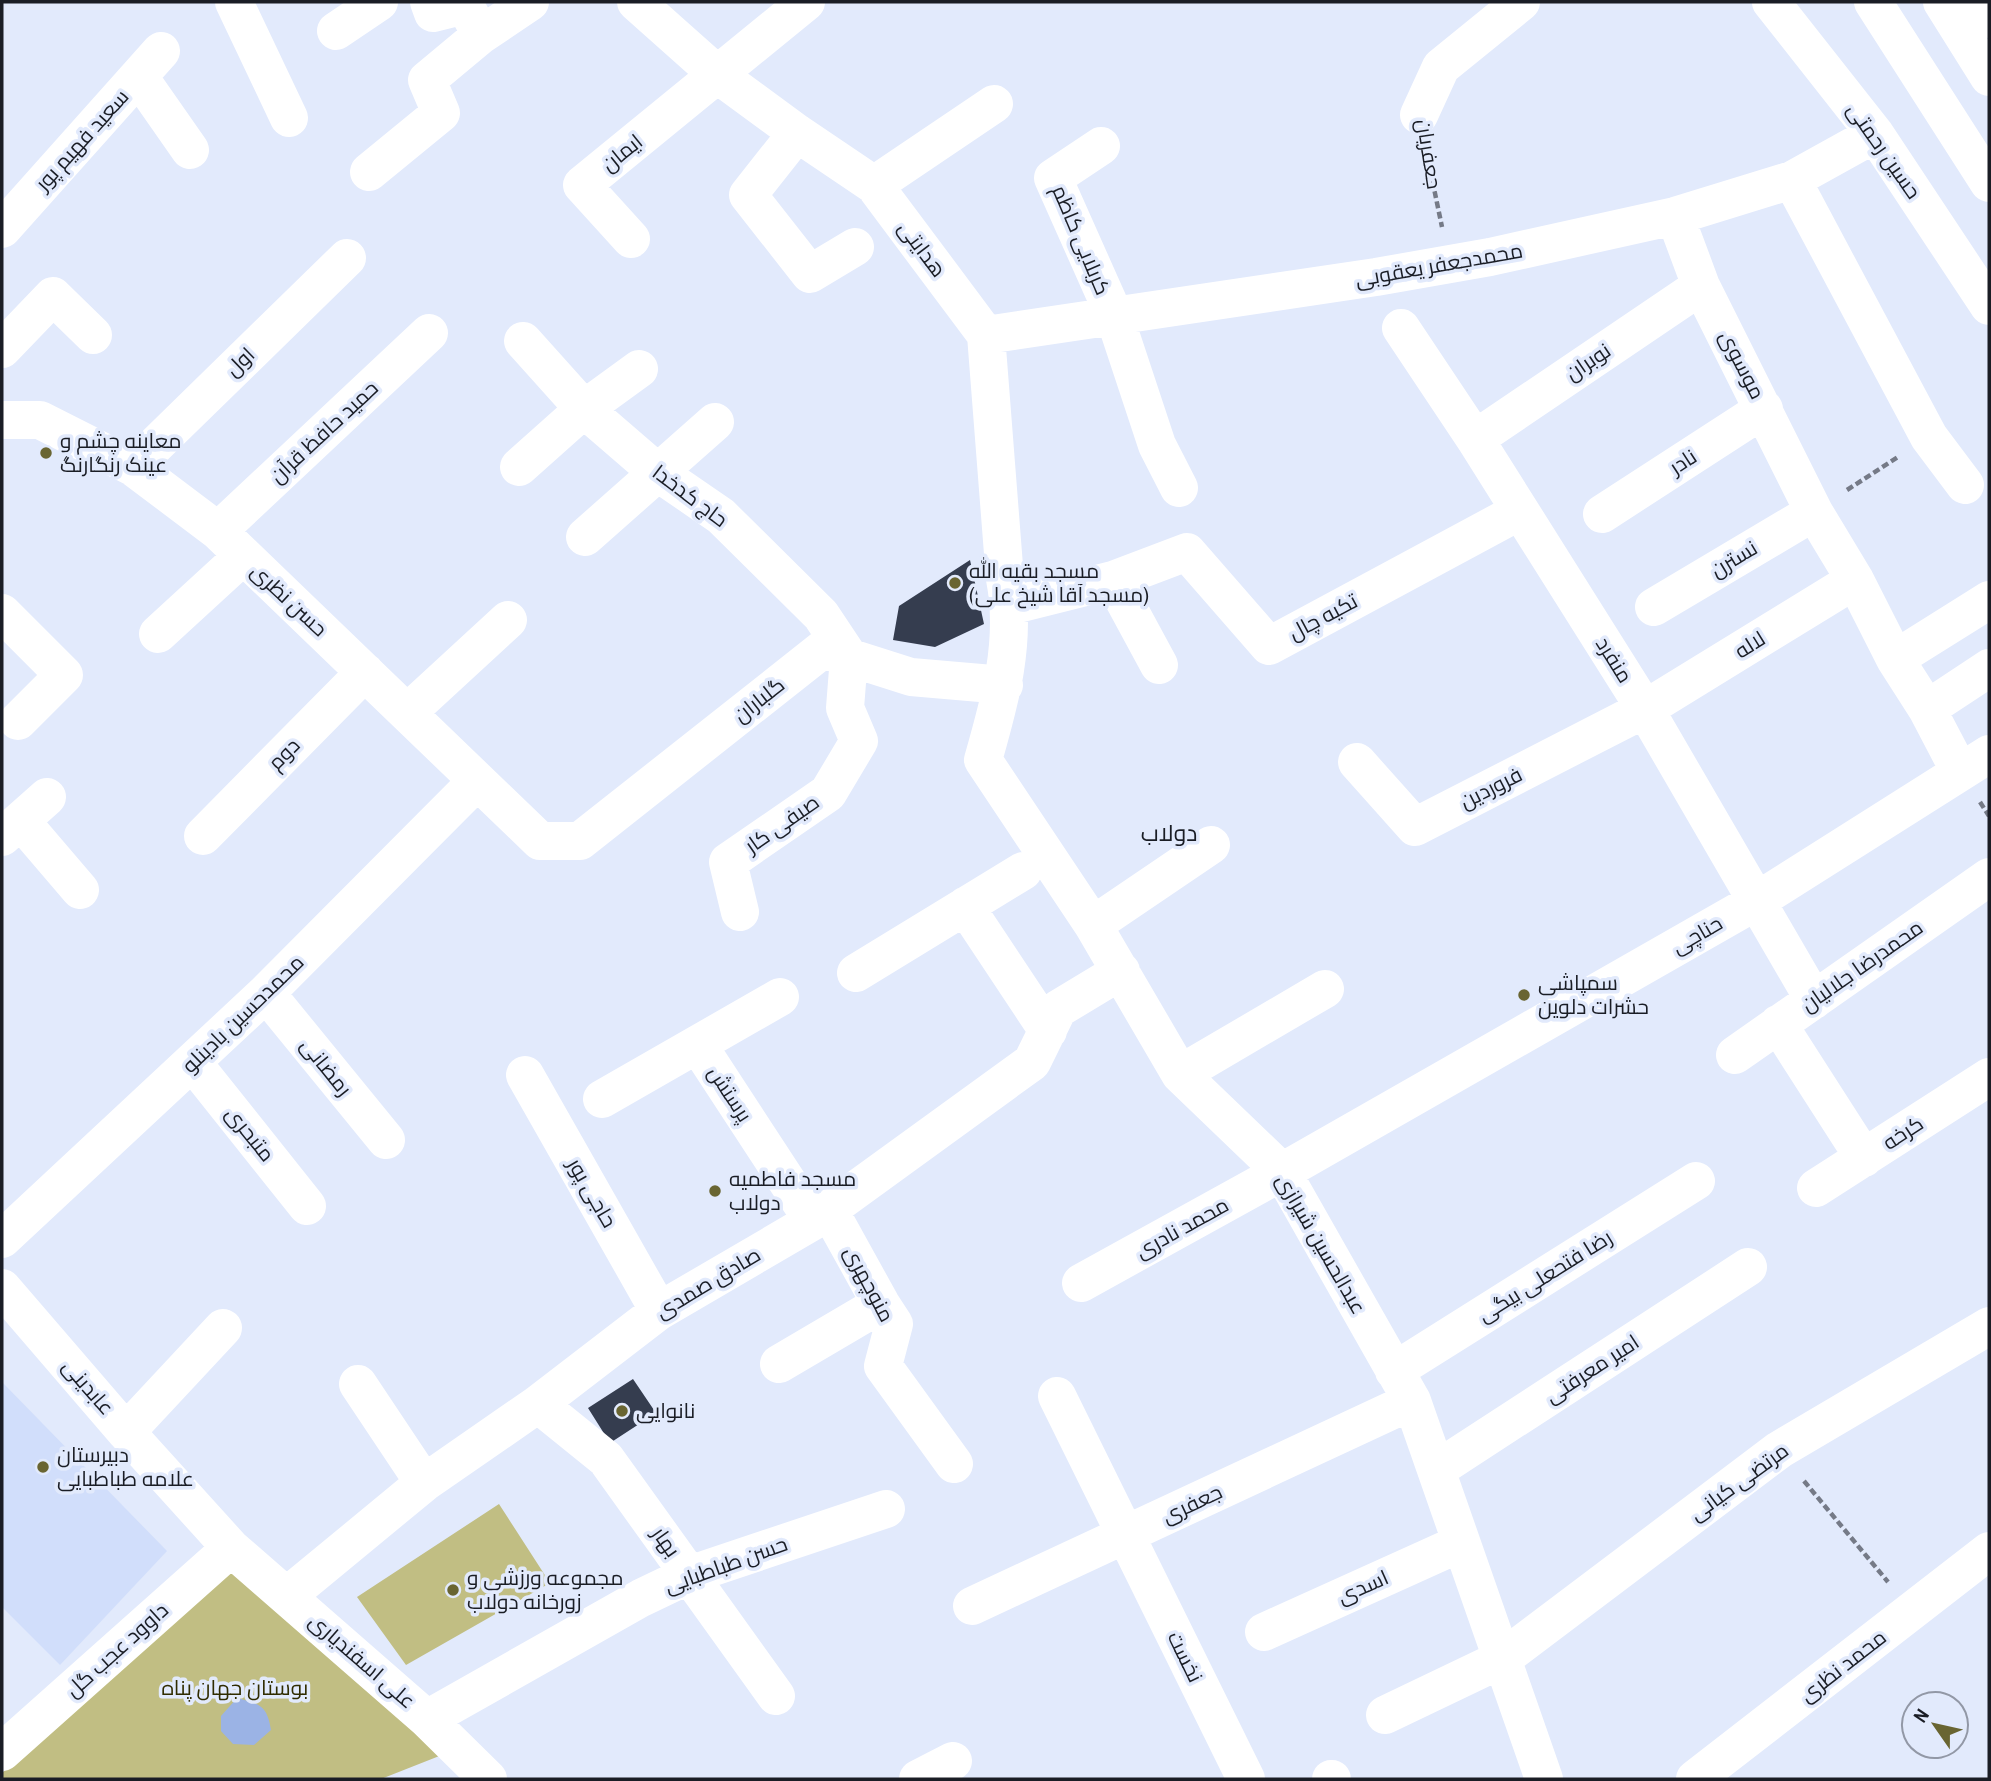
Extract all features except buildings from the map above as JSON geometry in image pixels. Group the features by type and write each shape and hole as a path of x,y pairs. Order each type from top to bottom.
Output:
{"main road":[{"path":"234,2 289,118"},
{"path":"336,31 379,2"},
{"path":"429,2 433,13 465,5 481,35"},
{"path":"369,172 441,113 427,80 481,35 530,2"},
{"name":"هدایتی","path":"636,2 718,75 874,185 986,335"},
{"path":"718,75 806,2"},
{"name":"جعفریان","path":"1419,115 1441,66 1521,2"},
{"name":"حسین رحمتی","path":"1771,2 1875,134 1989,306"},
{"path":"1873,2 1989,183"},
{"path":"1942,2 1989,77"},
{"path":"1979,2 1989,19"},
{"name":"سعید فهیم پور","path":"2,229 150,64 190,150"},
{"name":"ایمان","path":"631,239 582,185 718,75"},
{"path":"874,185 994,104"},
{"path":"797,133 748,195 810,274 855,247"},
{"name":"محمدجعفر یعقوبی","path":"986,335 1376,277 1504,254 1675,216 1792,180 1875,134"},
{"name":"کربلایی کاظم","path":"1101,146 1053,178 1114,314"},
{"path":"1792,180 1929,437 1965,485"},
{"name":"موسوی","path":"1675,216 1701,286 1814,512 1855,580 1895,659 1927,709 1975,763"},
{"name":"اول","path":"132,467 347,258"},
{"name":"نوبران","path":"1475,439 1701,286"},
{"path":"2,349 53,296 93,335"},
{"path":"1114,314 1157,445 1179,488"},
{"name":"منفرد","path":"1401,328 1475,439 1645,709 1814,1000"},
{"name":"حمید حافظ قرآن","path":"158,634 230,544 429,333"},
{"path":"986,335 1005,579 1010,606"},
{"name":"حاج کدخدا","path":"523,341 584,410 657,472 730,525 821,615 849,657"},
{"path":"519,467 584,410 639,369"},
{"name":"نادر","path":"1602,514 1764,409"},
{"name":"حسن نظری","path":"2,420 40,420 132,467 230,544 540,841"},
{"path":"585,537 715,422"},
{"name":"تکیه چال","path":"1010,606 1113,580 1187,552 1269,646 1520,511"},
{"name":"نسترن","path":"1654,607 1814,512"},
{"path":"1113,580 1159,665"},
{"name":"لاله","path":"1645,709 1855,580"},
{"path":"1895,659 1989,600"},
{"name":"عبدالحسین شیرازی","path":"1010,606 1004,685 984,760 1093,925 1180,1074 1282,1172 1403,1386 1436,1470 1544,1779"},
{"path":"2,613 64,676 18,721"},
{"path":"407,713 508,620"},
{"name":"گلباران","path":"540,841 580,841 823,649 911,677 1004,685"},
{"name":"صیفی کار","path":"740,912 728,862 828,793 859,741 845,708 849,657"},
{"path":"1927,709 1989,668"},
{"name":"دوم","path":"203,836 365,672"},
{"name":"فروردین","path":"1357,762 1415,827 1645,709"},
{"name":"حناچی","path":"1282,1172 1755,902 1975,763"},
{"name":"محمدحسین بادینلو","path":"2,1239 266,993 477,781"},
{"path":"23,818 80,890"},
{"path":"1093,925 1211,845"},
{"path":"856,973 1023,871"},
{"name":"محمدرضا جلالیان","path":"1735,1055 1989,877"},
{"path":"965,906 1048,1031"},
{"name":"صادق صمدی","path":"287,1595 424,1483 538,1404 659,1311 821,1215 1032,1062 1058,1009 1121,971"},
{"path":"1180,1074 1325,989"},
{"name":"رمضانی","path":"266,993 386,1140"},
{"name":"پرستش","path":"780,997 698,1045 821,1215"},
{"path":"1778,1024 1864,1158"},
{"path":"602,1099 698,1045"},
{"name":"متبحری","path":"193,1063 307,1206"},
{"name":"حاجی پور","path":"525,1075 659,1311"},
{"name":"کرخه","path":"1816,1188 1989,1077"},
{"name":"محمد نادری","path":"1081,1283 1282,1172"},
{"name":"رضا فتحعلی بیگی","path":"1403,1386 1696,1181"},
{"name":"منوچهری","path":"821,1215 894,1324 883,1366 954,1464"},
{"name":"امیر معرفتی","path":"1436,1470 1748,1267"},
{"name":"عابدینی","path":"2,1287 126,1432 231,1548"},
{"path":"779,1364 881,1304"},
{"name":"مرتضی کیانی","path":"1385,1715 1502,1659 1779,1450 1989,1326"},
{"path":"126,1432 223,1328"},
{"path":"358,1384 424,1483"},
{"name":"جعفری","path":"972,1606 1125,1535 1403,1386"},
{"path":"1057,1396 1125,1535"},
{"name":"بهار","path":"538,1404 606,1459 776,1696"},
{"name":"حسن طباطبایی","path":"427,1719 641,1598 689,1575 886,1509"},
{"name":"نخست","path":"1125,1535 1246,1779"},
{"name":"اسدی","path":"1264,1632 1461,1543"},
{"name":"علی اسفندیاری","path":"231,1548 427,1719 480,1778"},
{"name":"داوود عجب گل","path":"2,1752 231,1548"},
{"name":"محمد نظری","path":"1695,1779 1989,1551"},
{"path":"918,1779 953,1760"}],"path":[{"name":"جعفریان","path":"1419,115 1449,264"},
{"path":"1814,512 1929,437"},
{"path":"1779,1450 1913,1612"}],"shaded area":[{"name":"دبیرستان علامه طباطبایی","path":"2,1382 167,1551 60,1665 2,1607"}],"green space":[{"name":"مجموعه ورزشی و زورخانه دولاب","path":"499,1504 550,1583 406,1665 357,1597"},
{"name":"بوستان جهان پناه","path":"232,1568 452,1751 381,1779 2,1779 2,1773"}],"water":[{"path":"237,1698 257,1704 267,1715 271,1730 254,1745 233,1744 221,1731 221,1716"}],"place":[{"name":"معاینه چشم و عینک رنگارنگ","path":"46,453"},
{"name":"مسجد بقیه الله (مسجد آقا شیخ علی)","path":"955,583"},
{"name":"سمپاشی حشرات دلوین","path":"1524,995"},
{"name":"مسجد فاطمیه دولاب","path":"715,1191"},
{"name":"نانوایی","path":"622,1411"},
{"name":"دبیرستان علامه طباطبایی","path":"43,1467"},
{"name":"مجموعه ورزشی و زورخانه دولاب","path":"453,1590"}],"district":[{"name":"دولاب","path":"1169,833"}]}
